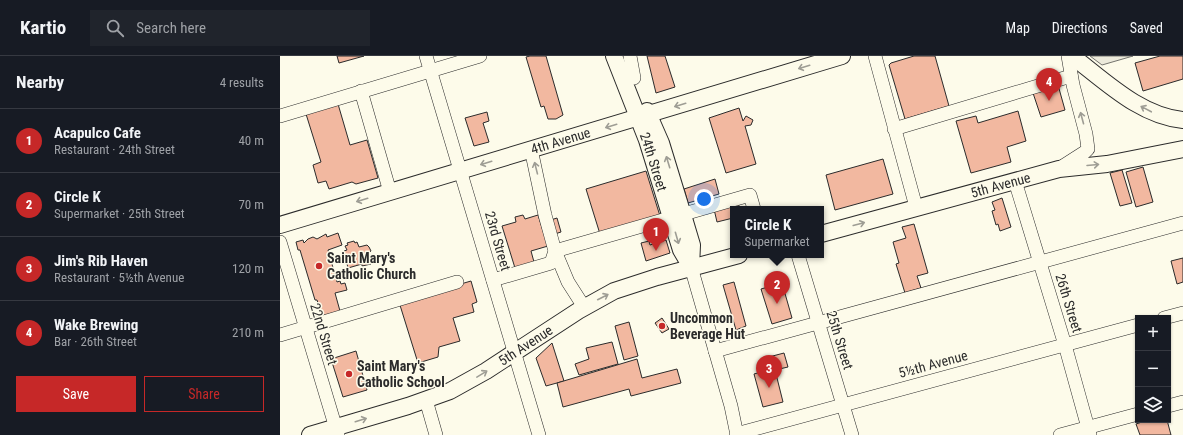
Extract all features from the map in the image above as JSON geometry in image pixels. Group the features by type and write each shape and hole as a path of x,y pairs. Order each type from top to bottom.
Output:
{"main road":[{"name":"24th Street","path":"614,56 643,116 661,143 677,216 692,245 691,267"},
{"name":"24th Street","path":"626,56 634,78 643,116"},
{"name":"4th Avenue","path":"280,225 842,56"},
{"path":"1072,56 1145,108 1171,118 1183,120"},
{"name":"5th Avenue","path":"824,233 1059,169 1108,164 1183,149"},
{"name":"5th Avenue","path":"310,435 337,431 426,400 468,382 584,307 614,291 691,267 730,257"}],"street":[{"name":"23rd Street","path":"426,56 539,435"},
{"path":"280,116 480,56"},
{"path":"630,56 634,78"},
{"path":"876,56 894,129 916,207"},
{"path":"1059,169 1085,152 1088,148 1086,134 1071,76 1068,56"},
{"path":"894,129 1071,76"},
{"path":"361,92 390,192"},
{"path":"531,149 545,215 555,251 568,282 584,307"},
{"name":"26th Street","path":"1015,181 1065,345 1089,431"},
{"path":"555,251 750,195 753,206"},
{"path":"715,351 1183,223"},
{"name":"22nd Street","path":"280,242 337,431"},
{"path":"493,280 551,263 555,251"},
{"name":"25th Street","path":"799,258 817,323 852,435"},
{"name":"24th Street","path":"691,267 730,406 736,435"},
{"path":"280,335 457,282"},
{"path":"1171,316 1183,313"},
{"name":"5½th Avenue","path":"736,435 1135,326"},
{"path":"426,400 436,435"},
{"path":"1171,405 1183,402"},
{"path":"1060,435 1089,431 1135,415"}],"shaded area":[{"path":"1090,56 1133,56 1102,65"}],"building":[{"path":"337,56 364,56 339,63"},
{"path":"546,56 563,115 556,119 548,119 544,106 541,107 526,57"},
{"path":"647,56 665,56 675,87 656,93"},
{"path":"914,56 935,56 949,106 905,119 889,65 891,63"},
{"path":"1160,56 1183,56 1183,79 1143,91 1135,63"},
{"path":"1058,85 1065,110 1041,117 1033,93"},
{"path":"338,104 350,145 367,140 378,178 356,184 352,182 329,189 326,181 318,183 313,165 321,162 306,114"},
{"path":"739,108 743,121 746,116 753,120 751,125 745,126 756,164 726,173 709,118"},
{"path":"1018,111 1026,141 1007,147 1011,162 971,173 956,121 976,116 978,123"},
{"path":"487,112 489,121 483,123 489,142 474,146 465,118"},
{"path":"883,159 893,194 835,210 826,175"},
{"path":"1143,167 1153,202 1136,207 1126,172"},
{"path":"1122,170 1132,203 1120,206 1110,173"},
{"path":"646,171 660,216 600,234 586,189"},
{"path":"715,179 719,194 688,203 684,189"},
{"path":"1002,198 1011,227 1000,231 998,224 996,225 992,211 995,210 992,202"},
{"path":"738,203 739,206 730,206 730,219 717,222 714,209"},
{"path":"523,215 525,219 538,215 548,246 531,251 534,262 515,268 502,226 516,222 515,217"},
{"path":"557,218 561,232 545,237 541,223"},
{"path":"914,224 928,273 917,276 921,288 905,293 896,264 899,263 893,242 906,238 902,227"},
{"name":"Saint Mary's Catholic Church","path":"338,233 342,245 328,250 337,282 340,281 341,284 345,283 347,290 335,293 340,311 322,316 317,300 315,300 300,250 298,250 296,242 303,240 304,243 313,237 317,239 326,234 327,237"},
{"path":"666,240 670,253 646,261 641,243 649,241 650,245"},
{"path":"354,241 355,243 357,242 359,247 367,245 369,247 371,251 368,254 371,264 362,266 362,264 348,268 344,251 347,250 345,246 348,245 347,243"},
{"path":"1183,258 1183,282 1177,284 1171,261"},
{"path":"471,281 477,302 472,304 474,312 453,318 460,341 439,347 438,357 418,363 399,302"},
{"path":"734,282 746,326 736,330 723,285"},
{"path":"782,283 792,318 772,324 761,289"},
{"name":"Uncommon Beverage Hut","path":"662,318 669,329 662,333 655,323"},
{"path":"629,322 638,356 624,360 615,326"},
{"path":"612,342 618,364 579,375 575,364 589,359 586,348"},
{"path":"552,343 564,381 546,386 536,358"},
{"name":"Saint Mary's Catholic School","path":"356,351 367,390 343,397 331,359"},
{"path":"784,353 788,367 775,370 783,402 763,407 754,374 768,370 765,358"},
{"path":"637,359 642,378 677,369 681,383 631,396 629,389 563,407 557,383"},
{"path":"1168,423 1171,435 1140,435 1136,424"}],"place":[{"name":"Wake Brewing","path":"1049,101"},
{"name":"Acapulco Cafe","path":"656,251"},
{"name":"Saint Mary's Catholic Church","path":"319,266"},
{"name":"Circle K","path":"777,304"},
{"name":"Uncommon Beverage Hut","path":"662,326"},
{"name":"Saint Mary's Catholic School","path":"349,374"},
{"name":"Jim's Rib Haven","path":"769,388"}]}
